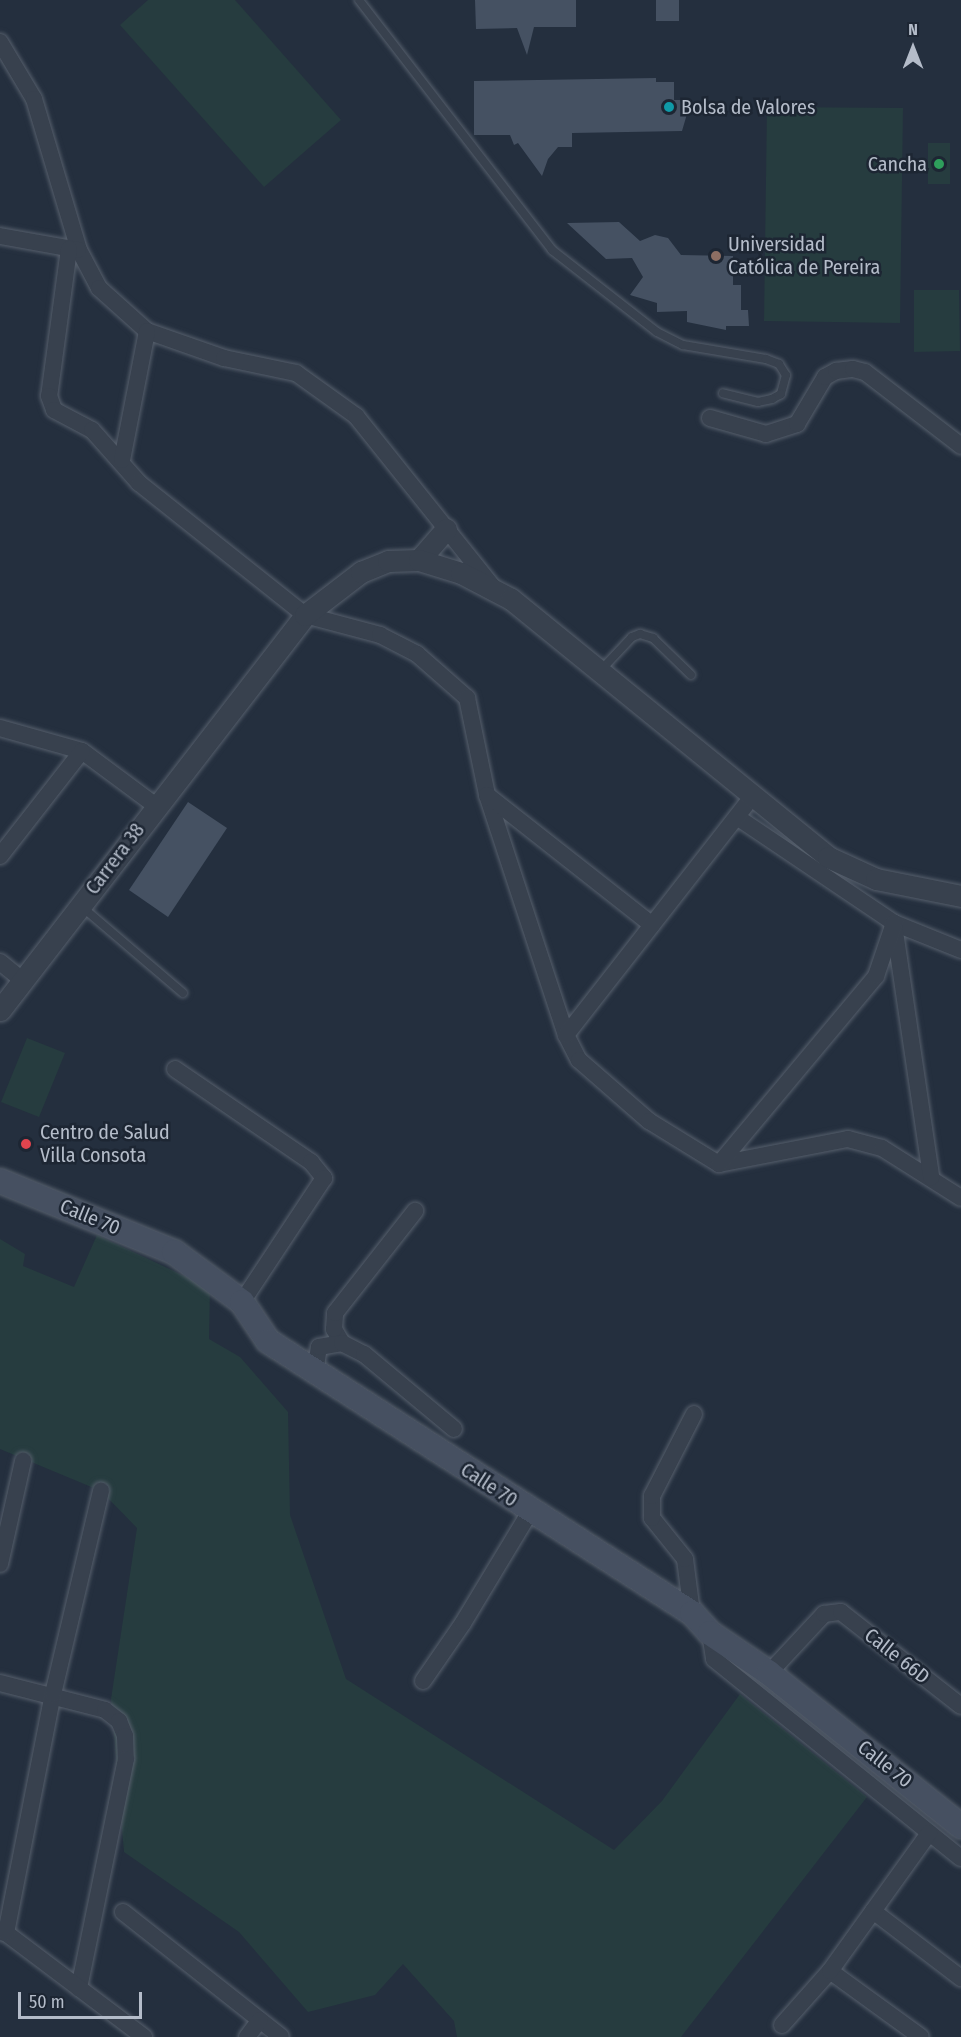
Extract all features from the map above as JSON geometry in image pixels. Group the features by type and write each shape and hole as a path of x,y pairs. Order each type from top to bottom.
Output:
{"main road":[{"name":"Calle 70","path":"0,1181 174,1252 242,1302 268,1341 530,1512 692,1613 710,1633 769,1673 961,1826"}],"street":[{"path":"0,42 34,99 74,249 99,288 147,331 224,358 296,373 356,416 493,587 602,670 752,797 828,857 876,879 961,897"},
{"path":"0,236 74,249"},
{"path":"74,249 49,396 54,410 92,430 122,460 139,483 305,615 380,635 417,654 466,698 487,795 566,1035 579,1060 649,1121 719,1164 848,1139 882,1148 932,1177 961,1198"},
{"path":"122,460 147,331"},
{"path":"710,418 766,434 797,424 825,377 836,371 853,369 870,376 961,446"},
{"path":"446,529 419,560 493,587"},
{"name":"Carrera 38","path":"0,1010 156,806 234,711 305,615 361,572 388,561 419,560"},
{"path":"0,728 82,751 156,806"},
{"path":"0,856 82,751"},
{"path":"487,795 652,925"},
{"path":"566,1035 752,797"},
{"path":"737,817 894,923 961,950"},
{"path":"719,1164 876,976 894,923"},
{"path":"894,923 932,1177"},
{"path":"0,962 22,980"},
{"path":"174,1069 310,1162 324,1178 242,1302"},
{"path":"415,1211 335,1313 334,1329 342,1342 364,1354 454,1429"},
{"path":"315,1372 319,1347 342,1342"},
{"path":"692,1613 685,1559 652,1518 652,1496 694,1414"},
{"path":"0,1564 23,1461"},
{"path":"100,1491 53,1694 3,1933 144,2037"},
{"path":"423,1681 463,1623 530,1512"},
{"name":"Calle 66D","path":"769,1673 824,1614 832,1610 841,1612 961,1706"},
{"path":"710,1633 714,1659 961,1858"},
{"path":"0,1683 53,1694 105,1710 118,1721 125,1736 126,1759 79,1988"},
{"path":"782,2025 830,1971 929,1833"},
{"path":"873,1911 961,1978"},
{"path":"123,1912 281,2037"},
{"path":"830,1971 921,2037"},
{"path":"247,2037 260,2020"}],"lane":[{"path":"359,0 552,250 657,332 683,345 766,359 778,364 786,375 781,394 772,399 758,402 723,393"},
{"path":"602,670 632,637 640,634 653,639 691,675"},
{"path":"81,905 183,993"}],"green space":[{"path":"148,0 235,0 341,120 264,187 120,25"},
{"path":"767,107 903,108 900,323 764,321"},
{"name":"Cancha","path":"928,143 950,143 950,184 928,184"},
{"path":"914,290 959,290 960,351 914,352"},
{"path":"27,1038 65,1053 39,1117 1,1102"},
{"path":"97,1235 210,1288 209,1339 240,1357 288,1412 290,1515 346,1679 614,1850 662,1801 740,1694 867,1797 681,2037 457,2037 454,2021 403,1964 375,1995 308,2012 239,1932 124,1852 111,1699 137,1528 101,1491 0,1449 0,1239 25,1254 23,1266 74,1287"}],"building":[{"path":"475,0 576,0 576,27 534,27 527,55 517,28 476,29"},
{"path":"656,0 679,0 679,21 656,21"},
{"path":"656,78 656,82 674,82 674,100 680,100 687,114 682,131 572,133 572,147 558,147 548,159 542,176 518,143 514,145 510,135 474,135 474,81"},
{"path":"619,222 640,241 655,235 668,238 681,255 733,256 733,285 741,285 741,310 748,310 749,326 726,326 726,330 687,322 687,311 657,312 657,303 630,295 643,277 632,258 606,259 567,223"},
{"path":"188,802 227,828 168,917 129,890"}],"place":[{"name":"Bolsa de Valores","path":"669,107"},
{"name":"Cancha","path":"939,164"},
{"name":"Universidad Católica de Pereira","path":"716,256"},
{"name":"Centro de Salud Villa Consota","path":"26,1144"}]}
